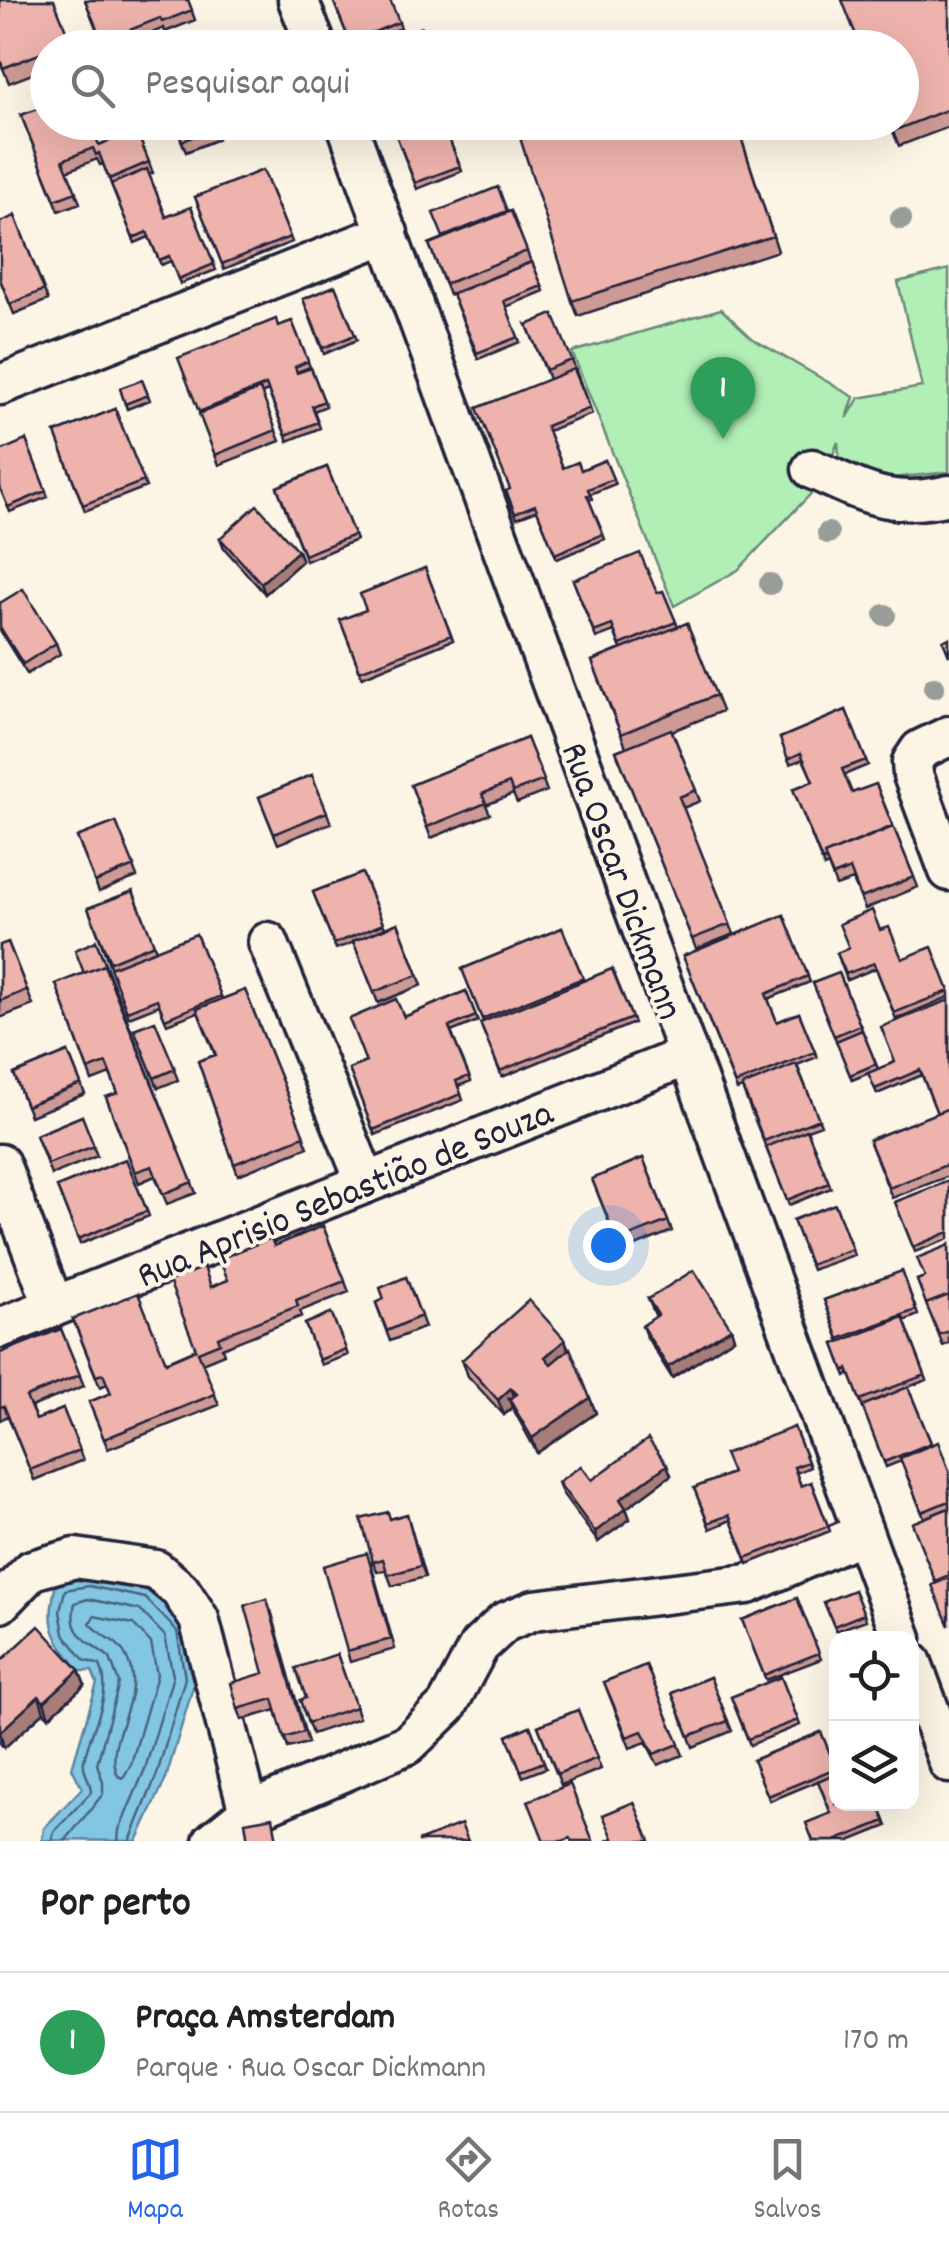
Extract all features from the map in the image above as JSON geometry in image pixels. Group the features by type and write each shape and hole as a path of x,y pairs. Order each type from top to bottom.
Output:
{"street":[{"path":"298,0 310,30"},
{"name":"Rua Oscar Dickmann","path":"353,140 899,1631"},
{"path":"0,385 388,233"},
{"path":"812,469 880,500 926,500 949,494"},
{"path":"949,736 920,750 912,762 949,871"},
{"path":"268,942 366,1183"},
{"name":"Rua Aprisio Sebastião de Souza","path":"0,1328 687,1056"},
{"path":"0,1164 54,1307"},
{"path":"213,1841 249,1812 408,1744 446,1706 478,1646 505,1622 534,1610 748,1584 863,1533"},
{"path":"0,1602 32,1570 76,1558 156,1570 180,1590 199,1620 249,1812"},
{"path":"919,1682 949,1764"}],"green space":[{"path":"949,269 949,472 882,479 839,458 838,442 822,482 738,570 674,606 572,352 721,309 753,339 854,397 847,418 859,398 922,387 898,282"}],"water":[{"path":"89,1576 151,1589 186,1625 196,1677 166,1778 137,1841 42,1840 44,1828 82,1788 72,1768 97,1683 92,1671 80,1671 57,1638 52,1619 54,1595 57,1579"}],"building":[{"path":"0,0 54,0 66,30 30,30 30,57 3,68"},
{"path":"85,0 188,0 192,10 130,30 97,30"},
{"path":"333,0 390,0 399,22 379,30 345,30"},
{"path":"842,0 949,0 949,109 919,121 919,30 854,30"},
{"path":"30,112 30,138 21,115"},
{"path":"31,140 97,140 99,145 111,140 140,140 149,162 109,179 99,153 96,155 93,148 63,160 76,192 55,200"},
{"path":"398,140 449,140 460,166 415,183"},
{"path":"521,140 742,140 773,236 572,301"},
{"path":"147,169 166,217 191,207 214,264 178,279 169,256 159,260 147,232 133,238 111,184"},
{"path":"263,170 290,237 222,264 195,197"},
{"path":"498,187 507,211 443,237 433,213"},
{"path":"511,211 527,251 445,284 429,244"},
{"path":"15,216 44,290 10,304 0,279 0,222"},
{"path":"532,262 542,286 504,301 518,337 477,353 452,294"},
{"path":"335,286 355,335 323,348 303,299"},
{"path":"553,314 572,360 546,370 527,325"},
{"path":"276,319 278,326 292,321 308,361 295,367 297,373 311,368 324,401 312,406 318,422 286,435 266,385 199,412 178,358"},
{"path":"574,369 590,408 546,426 563,468 578,462 581,470 605,460 613,479 588,489 603,534 555,554 535,505 515,513 506,491 510,489 477,408"},
{"path":"142,380 148,395 125,404 120,388"},
{"path":"260,389 276,430 215,455 199,414"},
{"path":"115,409 144,481 83,505 55,433"},
{"path":"26,440 46,491 8,507 0,488 0,451"},
{"path":"327,467 354,535 304,555 277,487"},
{"path":"257,505 298,551 261,583 220,538"},
{"path":"640,553 657,593 663,591 676,622 620,645 612,625 594,632 573,580"},
{"path":"425,568 451,635 360,671 340,620 366,610 360,594"},
{"path":"23,589 56,643 23,664 0,627 0,603"},
{"path":"687,623 716,695 621,734 592,661"},
{"path":"846,710 866,760 842,769 852,793 876,784 893,827 824,855 826,860 822,861 793,789 813,781 801,753 788,759 780,738"},
{"path":"671,729 696,790 679,797 730,924 692,939 616,751"},
{"path":"527,738 544,780 513,792 509,783 482,794 486,803 427,827 411,785"},
{"path":"312,775 327,812 274,834 259,797"},
{"path":"116,822 134,866 95,882 77,837"},
{"path":"893,826 914,877 861,898 850,869 833,876 824,855"},
{"path":"362,873 383,924 334,944 313,892"},
{"path":"133,891 154,944 110,962 88,908"},
{"path":"872,910 880,930 889,927 902,959 932,947 949,991 894,1013 874,963 846,974 837,953 849,948 839,924"},
{"path":"784,915 808,976 766,994 777,1022 799,1013 815,1052 735,1084 683,956"},
{"path":"398,923 418,975 374,992 353,941"},
{"path":"562,928 583,978 482,1019 462,969"},
{"path":"196,934 221,996 165,1019 157,999 127,1011 110,968"},
{"path":"96,941 106,966 84,973 75,950"},
{"path":"8,942 27,990 0,1001 0,945"},
{"path":"104,965 192,1182 163,1194 152,1166 135,1172 106,1097 118,1093 106,1063 88,1070 56,984"},
{"path":"612,969 632,1018 500,1071 480,1023"},
{"path":"839,973 860,1025 834,1036 813,983"},
{"path":"245,990 304,1136 234,1164 198,1061 216,1055 197,1009"},
{"path":"466,991 476,1016 449,1027 469,1076 456,1081 461,1094 373,1130 349,1069 366,1062 349,1019 396,999 404,1017"},
{"path":"949,1000 949,1108 937,1113 920,1070 875,1089 868,1073 895,1062 881,1027"},
{"path":"155,1021 175,1069 154,1078 134,1029"},
{"path":"862,1030 876,1064 850,1075 836,1041"},
{"path":"68,1052 81,1084 26,1106 14,1074"},
{"path":"796,1064 819,1119 764,1141 742,1086"},
{"path":"949,1108 949,1164 889,1188 869,1140"},
{"path":"82,1116 94,1146 48,1164 36,1135"},
{"path":"807,1130 829,1183 787,1200 766,1147"},
{"path":"643,1158 668,1221 617,1241 592,1179"},
{"path":"126,1159 147,1211 78,1239 57,1187"},
{"path":"949,1181 949,1232 913,1247 895,1202"},
{"path":"835,1204 852,1249 810,1265 793,1220"},
{"path":"323,1226 345,1281 296,1300 298,1306 218,1337 220,1343 198,1352 215,1394 104,1439 89,1402 111,1393 103,1374 96,1376 73,1319 138,1293 166,1362 196,1349 169,1281 204,1267 211,1287 228,1280 219,1259 271,1238 274,1246"},
{"path":"949,1245 949,1295 926,1304 917,1280 925,1277 917,1258"},
{"path":"694,1270 731,1328 668,1367 642,1326 658,1315 648,1299"},
{"path":"902,1271 916,1310 839,1339 824,1300"},
{"path":"406,1277 421,1316 387,1331 376,1303 384,1299 380,1288"},
{"path":"949,1295 949,1331 939,1335 926,1304"},
{"path":"529,1300 565,1340 545,1357 551,1364 570,1348 590,1398 532,1438 509,1399 517,1394 511,1388 498,1400 462,1360"},
{"path":"331,1313 346,1349 319,1360 305,1324"},
{"path":"903,1317 925,1375 860,1400 834,1344"},
{"path":"61,1329 80,1375 26,1397 36,1420 63,1409 80,1450 30,1470 4,1406 0,1407 0,1353"},
{"path":"908,1387 931,1443 884,1462 862,1406"},
{"path":"794,1427 808,1462 794,1467 801,1486 811,1482 828,1526 746,1558 729,1515 708,1523 694,1488 732,1473 724,1454"},
{"path":"648,1439 667,1465 620,1499 626,1508 595,1532 558,1482 581,1466 592,1480"},
{"path":"938,1442 949,1470 949,1501 922,1512 900,1458"},
{"path":"949,1508 949,1575 935,1581 912,1523"},
{"path":"388,1512 390,1519 407,1514 421,1566 388,1575 383,1559 373,1562 361,1519"},
{"path":"367,1553 391,1639 347,1651 323,1566"},
{"path":"949,1578 949,1626 932,1585"},
{"path":"854,1590 864,1614 834,1626 824,1602"},
{"path":"797,1598 819,1653 764,1675 742,1620"},
{"path":"267,1599 304,1732 284,1738 273,1699 238,1709 231,1683 264,1673 245,1605"},
{"path":"39,1626 79,1670 44,1702 39,1696 0,1732 0,1662"},
{"path":"337,1654 356,1707 308,1723 300,1700 306,1698 296,1668"},
{"path":"646,1665 679,1744 654,1754 642,1731 627,1737 604,1682"},
{"path":"710,1677 728,1721 689,1736 672,1693"},
{"path":"781,1677 798,1720 748,1739 731,1697"},
{"path":"578,1710 597,1758 557,1774 538,1726"},
{"path":"530,1726 544,1762 521,1771 507,1736"},
{"path":"821,1732 829,1751 829,1771 768,1796 753,1760"},
{"path":"829,1776 829,1808 818,1781"},
{"path":"570,1784 593,1841 544,1841 528,1801"},
{"path":"634,1802 650,1841 606,1841 613,1838 603,1815"},
{"path":"881,1811 885,1821 835,1841 813,1841 806,1823 831,1813"},
{"path":"273,1817 277,1841 248,1841 245,1822"},
{"path":"461,1824 468,1841 418,1841"}],"place":[{"name":"Praça Amsterdam","path":"723,439"}]}
